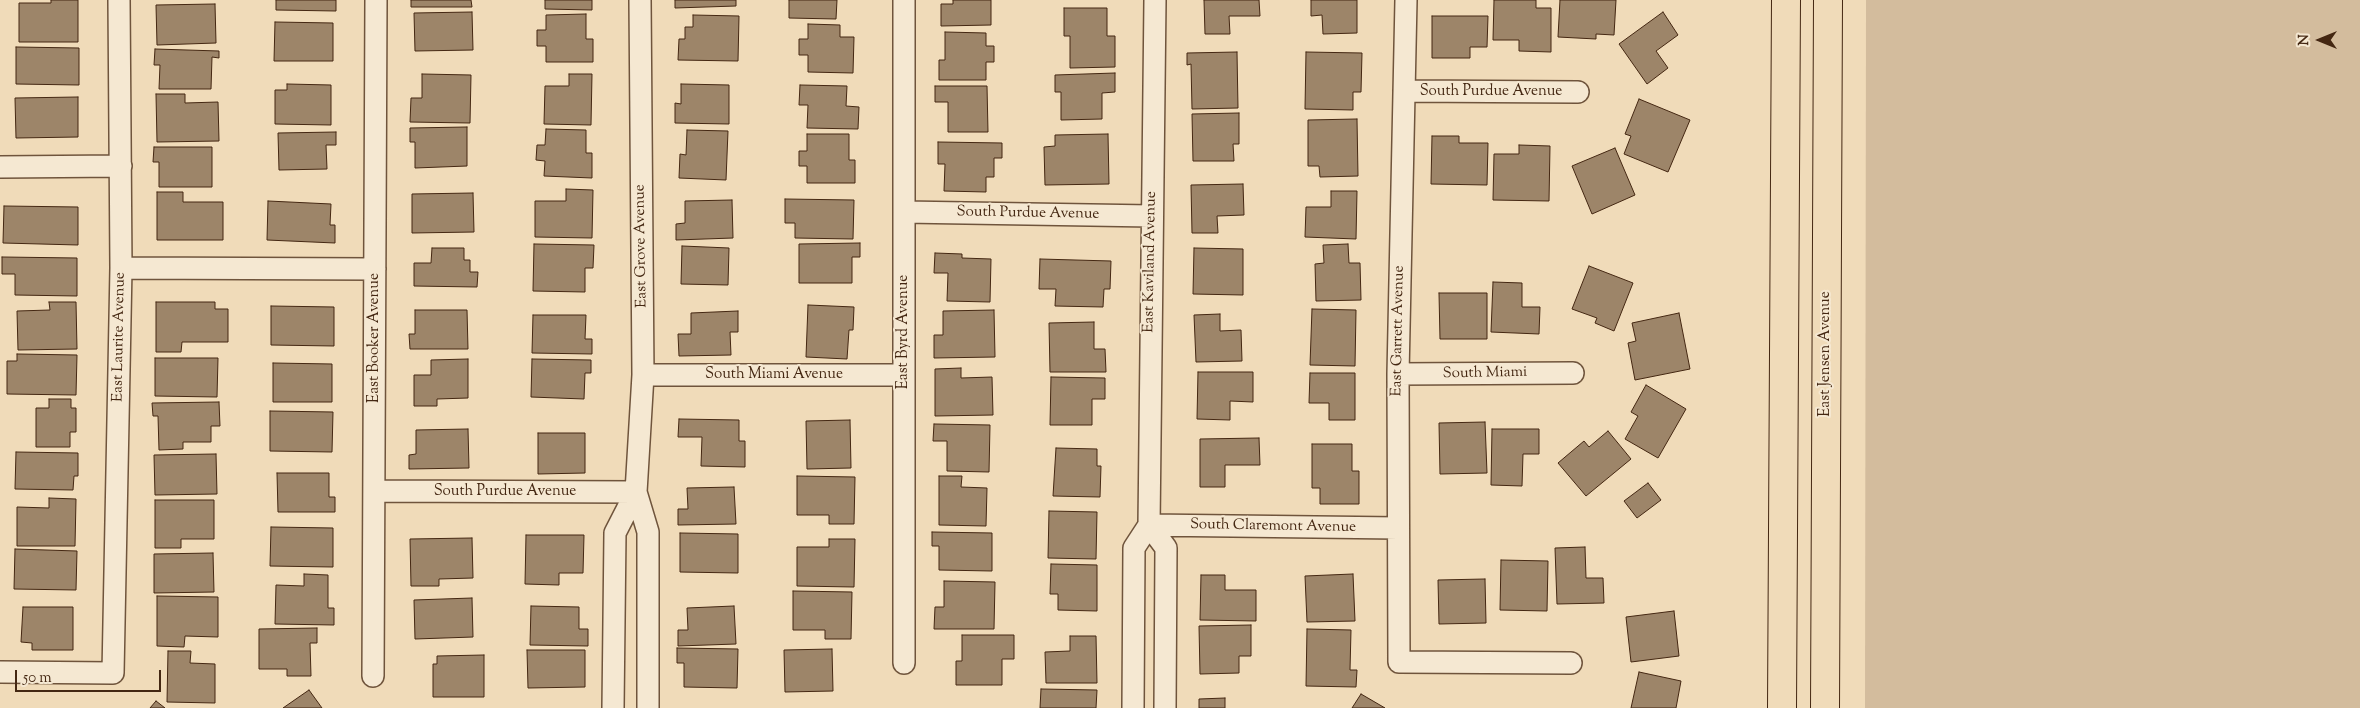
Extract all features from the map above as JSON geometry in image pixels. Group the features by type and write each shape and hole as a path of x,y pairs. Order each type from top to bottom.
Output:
{"main road":[{"path":"1782,708 1786,0"},
{"name":"East Jensen Avenue","path":"1825,708 1828,0"}],"street":[{"name":"East Laurite Avenue","path":"0,672 113,673 121,268 120,0"},
{"name":"East Booker Avenue","path":"373,676 376,0"},
{"name":"East Grove Avenue","path":"640,0 643,375 636,492 648,532 648,708"},
{"name":"East Byrd Avenue","path":"904,0 904,664"},
{"name":"East Kaviland Avenue","path":"1149,525 1155,0"},
{"name":"East Garrett Avenue","path":"1406,0 1398,374 1399,662 1571,663"},
{"name":"South Purdue Avenue","path":"1404,91 1578,92"},
{"path":"0,167 121,166"},
{"name":"South Purdue Avenue","path":"904,212 1152,216"},
{"path":"121,268 375,269"},
{"name":"South Miami","path":"1398,374 1573,373"},
{"name":"South Miami Avenue","path":"643,375 904,375"},
{"name":"South Purdue Avenue","path":"375,491 636,492"},
{"name":"East Grove Avenue","path":"613,708 615,533 636,492"},
{"path":"1133,708 1134,548 1149,525 1166,548 1165,708"},
{"name":"South Claremont Avenue","path":"1149,525 1398,528"}],"shaded area":[{"path":"1866,0 2360,0 2360,708 1865,708"}],"building":[{"path":"51,0 78,0 78,42 19,42 19,3 51,3"},
{"path":"276,0 336,0 336,11 276,10"},
{"path":"411,0 471,0 472,7 411,7"},
{"path":"545,0 592,0 592,10 545,9"},
{"path":"675,0 736,0 736,6 675,8"},
{"path":"789,0 837,0 836,19 789,18"},
{"path":"953,0 991,0 991,25 941,26 941,4 953,4"},
{"path":"1204,0 1259,0 1260,16 1229,16 1230,34 1205,34"},
{"path":"1311,0 1357,0 1357,33 1323,34 1322,15 1311,16"},
{"path":"1494,0 1536,0 1536,8 1551,8 1551,52 1519,51 1519,40 1493,40"},
{"path":"1560,0 1616,0 1614,35 1596,34 1596,39 1558,37"},
{"path":"215,4 216,43 157,45 156,5"},
{"path":"1064,8 1107,8 1107,36 1115,36 1115,67 1070,68 1070,36 1064,36"},
{"path":"472,12 473,50 415,51 414,13"},
{"path":"1663,12 1678,35 1656,51 1668,68 1647,84 1619,44"},
{"path":"586,14 586,39 593,39 593,62 546,62 546,46 537,46 537,30 546,30 546,15"},
{"path":"693,15 739,16 738,61 678,60 679,39 685,39 685,27 693,27"},
{"path":"1432,16 1488,16 1487,47 1470,47 1470,58 1432,58"},
{"path":"275,22 333,23 333,61 274,61"},
{"path":"808,24 840,25 840,37 854,37 853,73 808,72 808,55 799,55 799,39 808,39"},
{"path":"945,32 986,33 986,46 994,46 994,62 986,62 986,80 939,80 939,60 945,60"},
{"path":"16,47 79,48 79,85 16,84"},
{"path":"155,49 219,51 219,58 212,57 211,89 159,89 160,65 154,65"},
{"path":"1237,52 1238,108 1192,109 1191,64 1187,65 1187,53"},
{"path":"1306,52 1362,53 1361,92 1353,92 1353,110 1305,109"},
{"path":"1115,73 1115,92 1102,93 1102,119 1061,120 1061,92 1055,92 1055,75"},
{"path":"422,74 471,75 470,123 410,122 411,98 422,98"},
{"path":"569,74 592,74 591,125 544,124 545,86 569,86"},
{"path":"287,84 331,85 331,125 275,124 275,90 287,90"},
{"path":"681,84 729,85 729,124 675,123 675,103 681,104"},
{"path":"800,85 847,86 846,106 859,107 858,129 807,128 808,105 799,105"},
{"path":"935,86 987,86 988,132 948,132 948,102 935,102"},
{"path":"156,94 185,94 185,103 218,102 219,141 157,142"},
{"path":"78,97 78,137 16,138 15,98"},
{"path":"1639,99 1690,120 1668,172 1624,154 1631,136 1625,134"},
{"path":"1239,113 1239,144 1233,144 1234,161 1193,161 1192,114"},
{"path":"1357,119 1358,176 1320,177 1319,166 1308,166 1308,120"},
{"path":"467,127 467,166 415,168 415,142 410,142 410,128"},
{"path":"546,129 586,130 586,153 592,153 592,178 544,176 545,161 536,160 537,145 545,145"},
{"path":"687,130 728,131 726,180 679,178 680,154 686,155"},
{"path":"336,132 336,145 326,145 327,169 279,170 278,133"},
{"path":"807,134 849,134 849,160 855,160 855,183 807,183 807,166 799,166 799,151 807,151"},
{"path":"1108,134 1109,184 1045,185 1044,147 1055,146 1055,135"},
{"path":"1432,136 1459,136 1459,143 1488,143 1487,185 1431,184"},
{"path":"938,142 1002,143 1002,158 994,158 994,177 986,177 986,192 944,191 945,164 938,164"},
{"path":"1519,145 1550,146 1549,201 1493,200 1494,154 1519,154"},
{"path":"154,147 212,147 212,187 159,187 159,162 153,162"},
{"path":"1615,148 1635,195 1592,214 1572,166"},
{"path":"1243,184 1244,215 1217,216 1218,233 1192,233 1191,185"},
{"path":"566,189 593,190 592,238 535,237 535,201 566,201"},
{"path":"1331,191 1357,191 1356,239 1305,237 1306,207 1331,207"},
{"path":"157,192 183,192 183,202 223,202 223,240 157,240"},
{"path":"473,193 474,232 412,233 412,194"},
{"path":"785,199 854,200 853,239 795,238 795,223 785,223"},
{"path":"732,200 733,238 676,240 676,224 685,223 685,201"},
{"path":"268,201 331,204 330,225 335,225 335,243 267,240"},
{"path":"4,206 78,207 78,245 3,243"},
{"path":"860,243 860,257 852,257 852,283 799,283 799,244"},
{"path":"534,244 594,245 593,268 585,268 585,292 533,291"},
{"path":"1348,244 1349,263 1360,263 1361,300 1316,301 1315,264 1324,263 1323,245"},
{"path":"682,246 729,248 728,285 681,284"},
{"path":"432,248 464,248 464,260 470,260 470,272 478,272 477,287 414,286 414,263 431,263"},
{"path":"1194,248 1243,249 1243,295 1193,294"},
{"path":"935,253 962,254 962,258 991,259 990,302 947,301 948,273 934,273"},
{"path":"2,257 77,258 77,296 15,295 15,274 2,274"},
{"path":"1040,259 1111,261 1110,289 1104,289 1103,307 1055,306 1056,289 1039,289"},
{"path":"1589,266 1633,283 1614,331 1595,323 1597,318 1572,309"},
{"path":"1493,282 1522,283 1522,307 1540,307 1539,334 1491,332"},
{"path":"1439,293 1487,293 1487,339 1440,339"},
{"path":"49,302 76,302 77,349 18,350 17,311 50,310"},
{"path":"156,302 215,302 215,309 228,309 228,342 182,342 181,352 156,352"},
{"path":"808,305 854,307 853,330 849,330 847,359 806,357"},
{"path":"271,306 334,307 334,346 271,345"},
{"path":"1312,309 1356,310 1355,366 1310,365"},
{"path":"415,310 467,310 468,349 410,349 409,334 415,334"},
{"path":"994,310 995,357 934,358 934,335 943,335 943,311"},
{"path":"738,311 738,332 730,332 731,355 679,356 678,334 691,334 691,313"},
{"path":"1679,313 1690,369 1635,380 1628,343 1636,341 1632,323"},
{"path":"1220,314 1220,331 1241,330 1242,361 1196,362 1194,315"},
{"path":"533,315 586,315 585,339 592,339 592,354 532,353"},
{"path":"1094,322 1094,349 1105,349 1106,372 1050,372 1049,323"},
{"path":"17,354 77,355 76,395 7,394 7,361 17,361"},
{"path":"155,358 218,358 217,397 155,396"},
{"path":"468,359 468,398 437,399 437,406 414,406 414,375 431,375 431,360"},
{"path":"532,359 591,360 591,373 585,373 584,399 531,397"},
{"path":"273,363 332,364 332,402 273,402"},
{"path":"961,368 961,378 992,377 993,415 935,416 935,369"},
{"path":"1198,372 1253,372 1253,402 1230,401 1230,420 1197,419"},
{"path":"1310,373 1355,373 1355,420 1329,420 1329,403 1309,403"},
{"path":"1051,377 1105,378 1105,399 1092,399 1092,425 1050,425"},
{"path":"1646,385 1686,409 1658,458 1625,439 1638,416 1631,412"},
{"path":"49,399 71,399 71,408 76,408 76,432 70,432 70,447 36,447 36,408 49,408"},
{"path":"219,402 220,426 211,426 211,442 183,442 183,449 159,450 158,416 153,416 152,403"},
{"path":"270,411 333,412 332,452 270,451"},
{"path":"679,419 739,420 739,441 745,441 745,467 701,466 702,437 678,437"},
{"path":"850,420 851,468 807,469 806,421"},
{"path":"1485,422 1487,473 1440,474 1439,423"},
{"path":"934,424 990,425 989,472 947,471 947,441 933,441"},
{"path":"468,429 469,468 409,469 409,455 416,454 416,430"},
{"path":"1492,429 1539,429 1539,454 1523,454 1522,486 1491,485"},
{"path":"1608,431 1631,459 1586,496 1558,463 1584,441 1589,447"},
{"path":"538,433 585,433 585,473 538,474"},
{"path":"1259,438 1260,465 1225,465 1225,487 1200,487 1200,439"},
{"path":"1312,444 1352,444 1352,471 1359,471 1359,504 1320,504 1320,488 1312,488"},
{"path":"1056,448 1097,449 1097,466 1101,466 1100,497 1053,496"},
{"path":"16,452 78,453 78,476 74,476 73,490 15,489"},
{"path":"216,454 217,494 155,495 154,455"},
{"path":"277,473 329,473 329,497 335,497 335,512 278,512"},
{"path":"797,476 855,477 854,524 829,524 829,515 797,515"},
{"path":"939,476 962,476 961,487 987,488 986,526 939,525"},
{"path":"1648,483 1661,500 1637,518 1624,501"},
{"path":"734,487 736,524 678,525 678,509 688,509 687,488"},
{"path":"49,498 76,499 75,546 17,546 17,507 49,508"},
{"path":"155,500 214,500 214,539 181,539 181,548 155,548"},
{"path":"1049,511 1097,512 1096,559 1048,558"},
{"path":"271,527 333,528 333,567 270,566"},
{"path":"932,532 992,533 992,571 939,570 939,546 932,546"},
{"path":"680,533 738,534 738,573 680,572"},
{"path":"526,535 584,535 583,573 559,573 559,585 525,584"},
{"path":"472,538 473,578 439,579 439,586 411,586 410,539"},
{"path":"829,539 855,539 854,587 797,586 797,547 829,547"},
{"path":"1585,547 1586,578 1603,578 1604,603 1557,604 1555,548"},
{"path":"15,549 77,551 76,590 14,589"},
{"path":"213,553 214,592 154,593 154,554"},
{"path":"1501,560 1548,561 1547,611 1500,610"},
{"path":"1051,564 1097,565 1097,611 1058,610 1058,594 1050,594"},
{"path":"304,574 328,575 328,608 334,608 334,625 275,624 276,585 304,586"},
{"path":"1353,574 1355,621 1307,622 1305,576"},
{"path":"1201,575 1225,575 1225,590 1256,590 1256,621 1200,620"},
{"path":"1485,579 1486,623 1439,624 1438,580"},
{"path":"944,581 995,582 994,629 934,629 935,607 944,607"},
{"path":"793,591 852,592 851,639 825,639 825,630 793,630"},
{"path":"157,596 218,597 218,637 185,636 184,647 157,646"},
{"path":"472,598 473,637 415,639 414,600"},
{"path":"531,606 579,607 579,629 588,629 588,646 530,645"},
{"path":"734,606 736,644 678,646 678,630 688,630 687,608"},
{"path":"23,607 73,607 73,650 32,650 32,643 21,642"},
{"path":"1674,611 1679,656 1631,662 1626,617"},
{"path":"1251,625 1251,656 1239,656 1239,673 1200,674 1199,626"},
{"path":"317,628 317,643 310,643 311,676 287,676 287,669 259,669 259,629"},
{"path":"1307,629 1351,630 1350,670 1357,670 1356,687 1306,686"},
{"path":"962,635 1014,635 1014,659 1002,659 1002,685 956,685 956,661 962,661"},
{"path":"1070,636 1096,636 1097,683 1046,683 1045,652 1070,651"},
{"path":"677,648 738,649 737,688 684,687 684,663 677,663"},
{"path":"832,649 833,691 785,692 784,650"},
{"path":"527,650 585,650 585,687 528,688"},
{"path":"168,651 191,651 190,663 215,664 215,703 167,702"},
{"path":"484,655 484,697 433,697 433,664 437,664 437,656"},
{"path":"1639,672 1681,681 1676,708 1631,708"},
{"path":"1041,689 1097,690 1096,708 1040,708"},
{"path":"309,690 322,708 283,708"},
{"path":"1361,694 1385,708 1352,708"},
{"path":"1225,698 1225,708 1199,708 1199,699"},
{"path":"156,701 165,708 150,708"}]}
